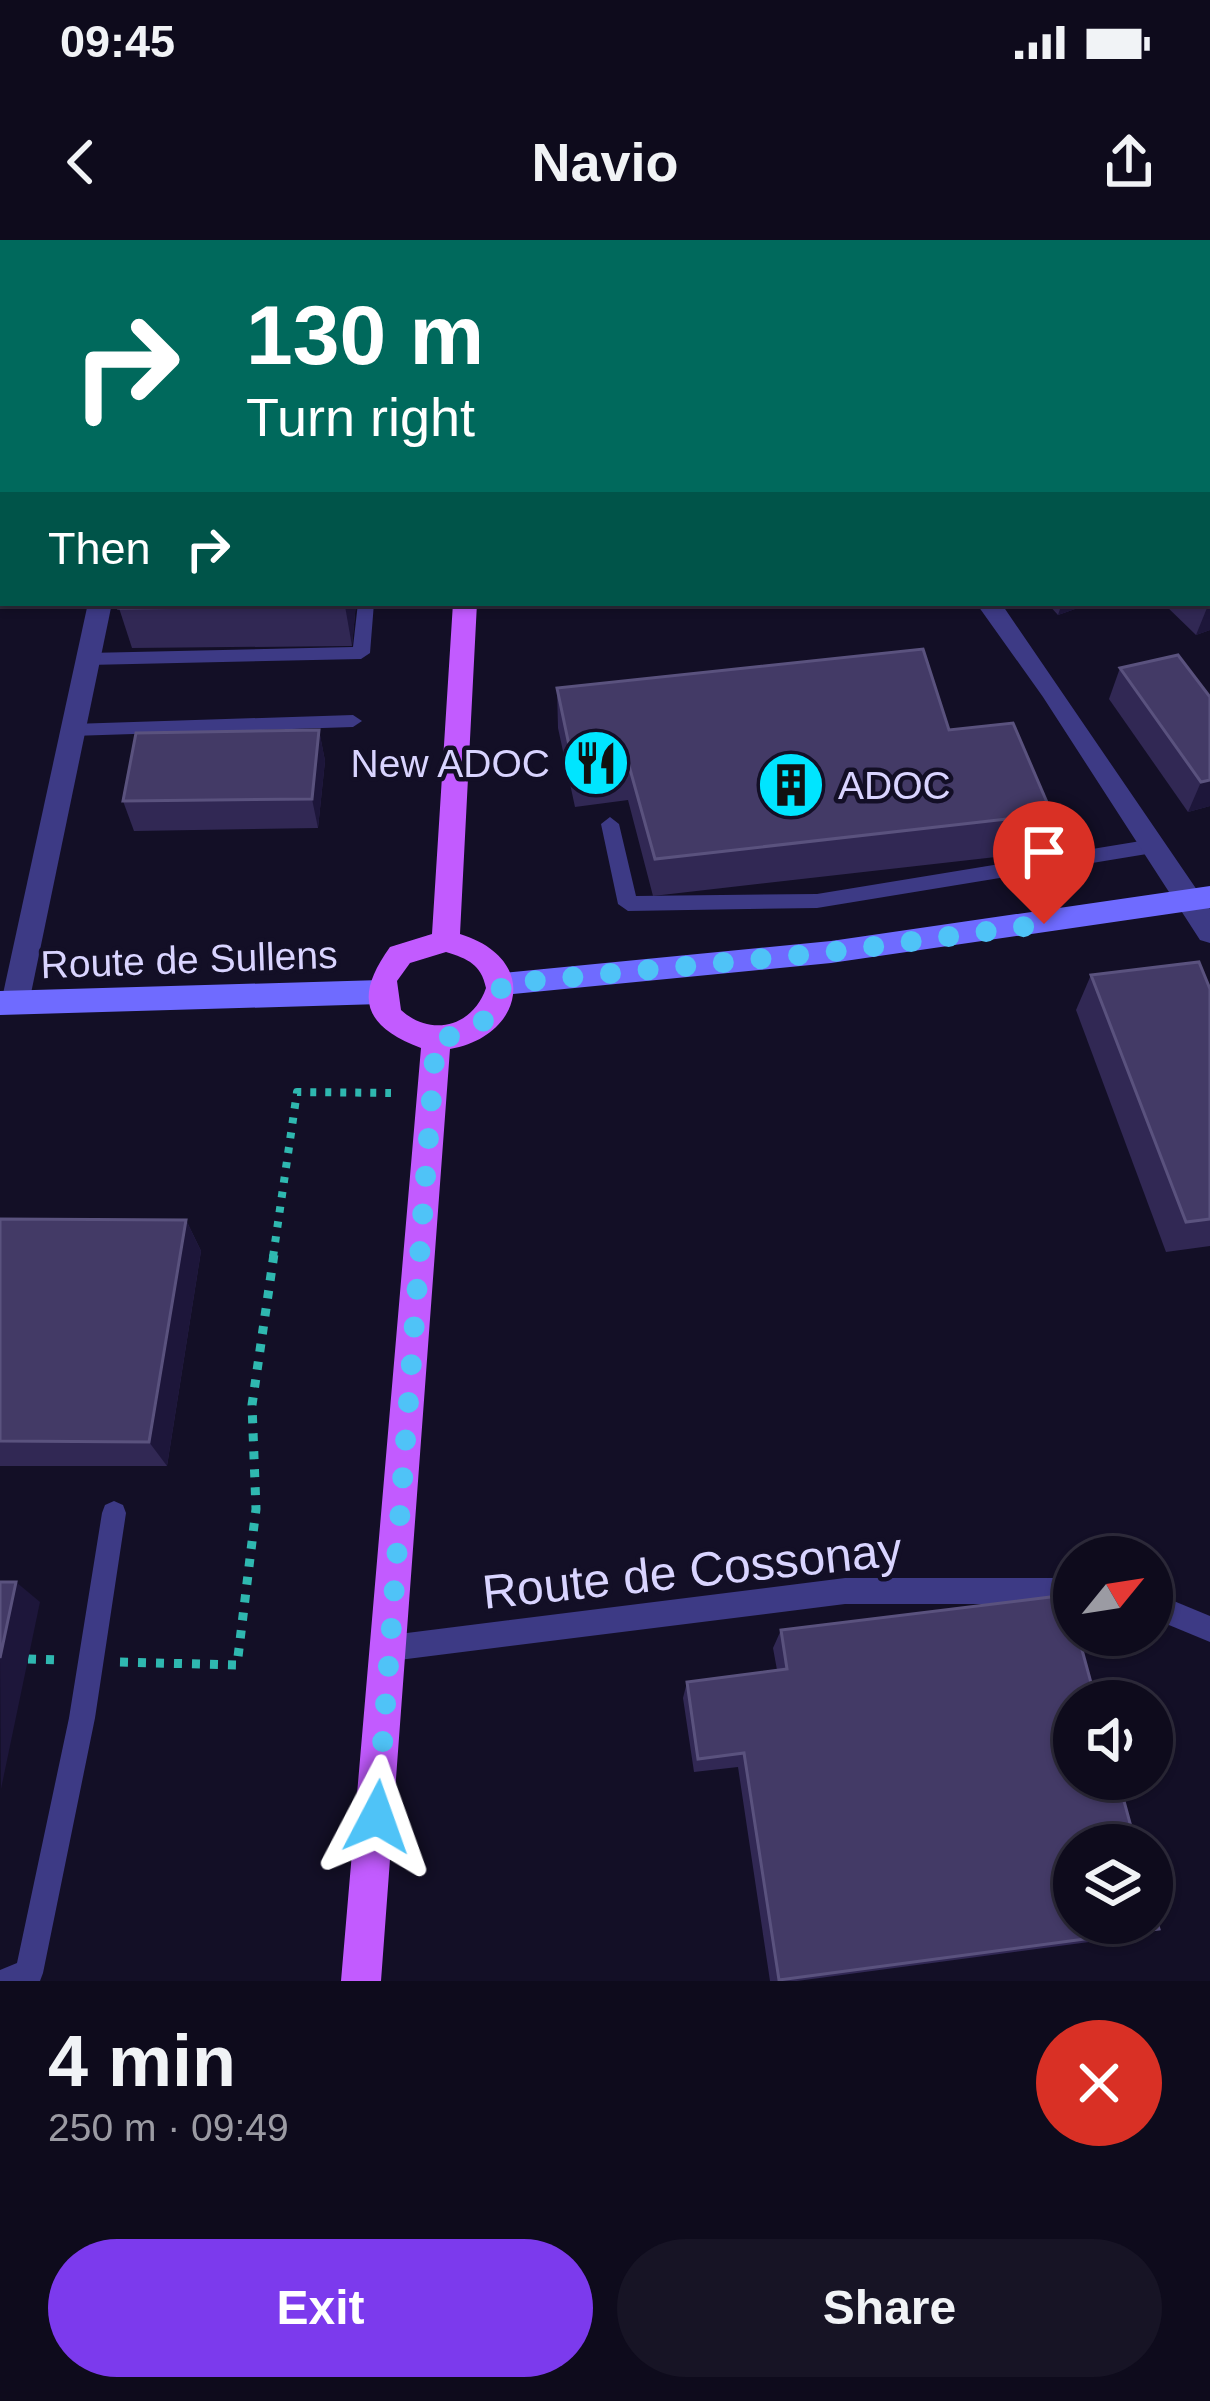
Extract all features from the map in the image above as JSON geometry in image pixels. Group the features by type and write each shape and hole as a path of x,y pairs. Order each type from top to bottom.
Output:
{"main road":[{"path":"446,941 465,606"},
{"path":"502,984 831,952 1200,899"},
{"path":"429,942 478,949 490,958 502,984 490,1016 457,1036 436,1039 414,1035 396,1024 385,1010 381,992 383,979 400,956 429,942"},
{"name":"Route de Sullens","path":"8,1003 381,992"},
{"path":"361,1981 436,1039"}],"street":[{"path":"8,1003 99,606"},
{"path":"990,606 1153,846 1200,899 1210,932"}],"lane":[{"path":"88,659 361,653 365,606"},
{"path":"72,730 352,721"},
{"path":"610,824 628,904 817,901 1153,846"},
{"path":"7,1981 29,1973 91,1661 114,1513"},
{"name":"Route de Cossonay","path":"391,1648 845,1591 1053,1591"},
{"path":"1173,1614 1210,1629"}],"path":[{"path":"28,1660 237,1665 256,1509 252,1405 297,1092 392,1093"}],"building":[{"path":"119,606 345,606 119,608"},
{"name":"ADOC","path":"923,649 949,730 1013,723 1052,814 655,859 628,762 574,769 557,688"},
{"path":"1178,655 1210,697 1210,780 1201,782 1120,668"},
{"path":"319,730 312,799 123,801 136,733"},
{"path":"1199,962 1210,989 1210,1219 1186,1222 1091,975"},
{"path":"0,1219 186,1220 149,1442 0,1441"},
{"path":"0,1582 16,1582 0,1658"},
{"path":"1053,1597 1053,1656 1084,1656 1090,1680 1053,1680 1053,1800 1124,1800 1130,1824 1053,1824 1053,1943 779,1980 744,1753 698,1759 687,1682 787,1669 781,1630"}],"place":[{"name":"New ADOC","path":"596,763"},
{"name":"ADOC","path":"791,785"}],"route":[{"path":"377,1817 436,1039 476,1028 499,1001 502,984 831,952 1044,924"}]}
